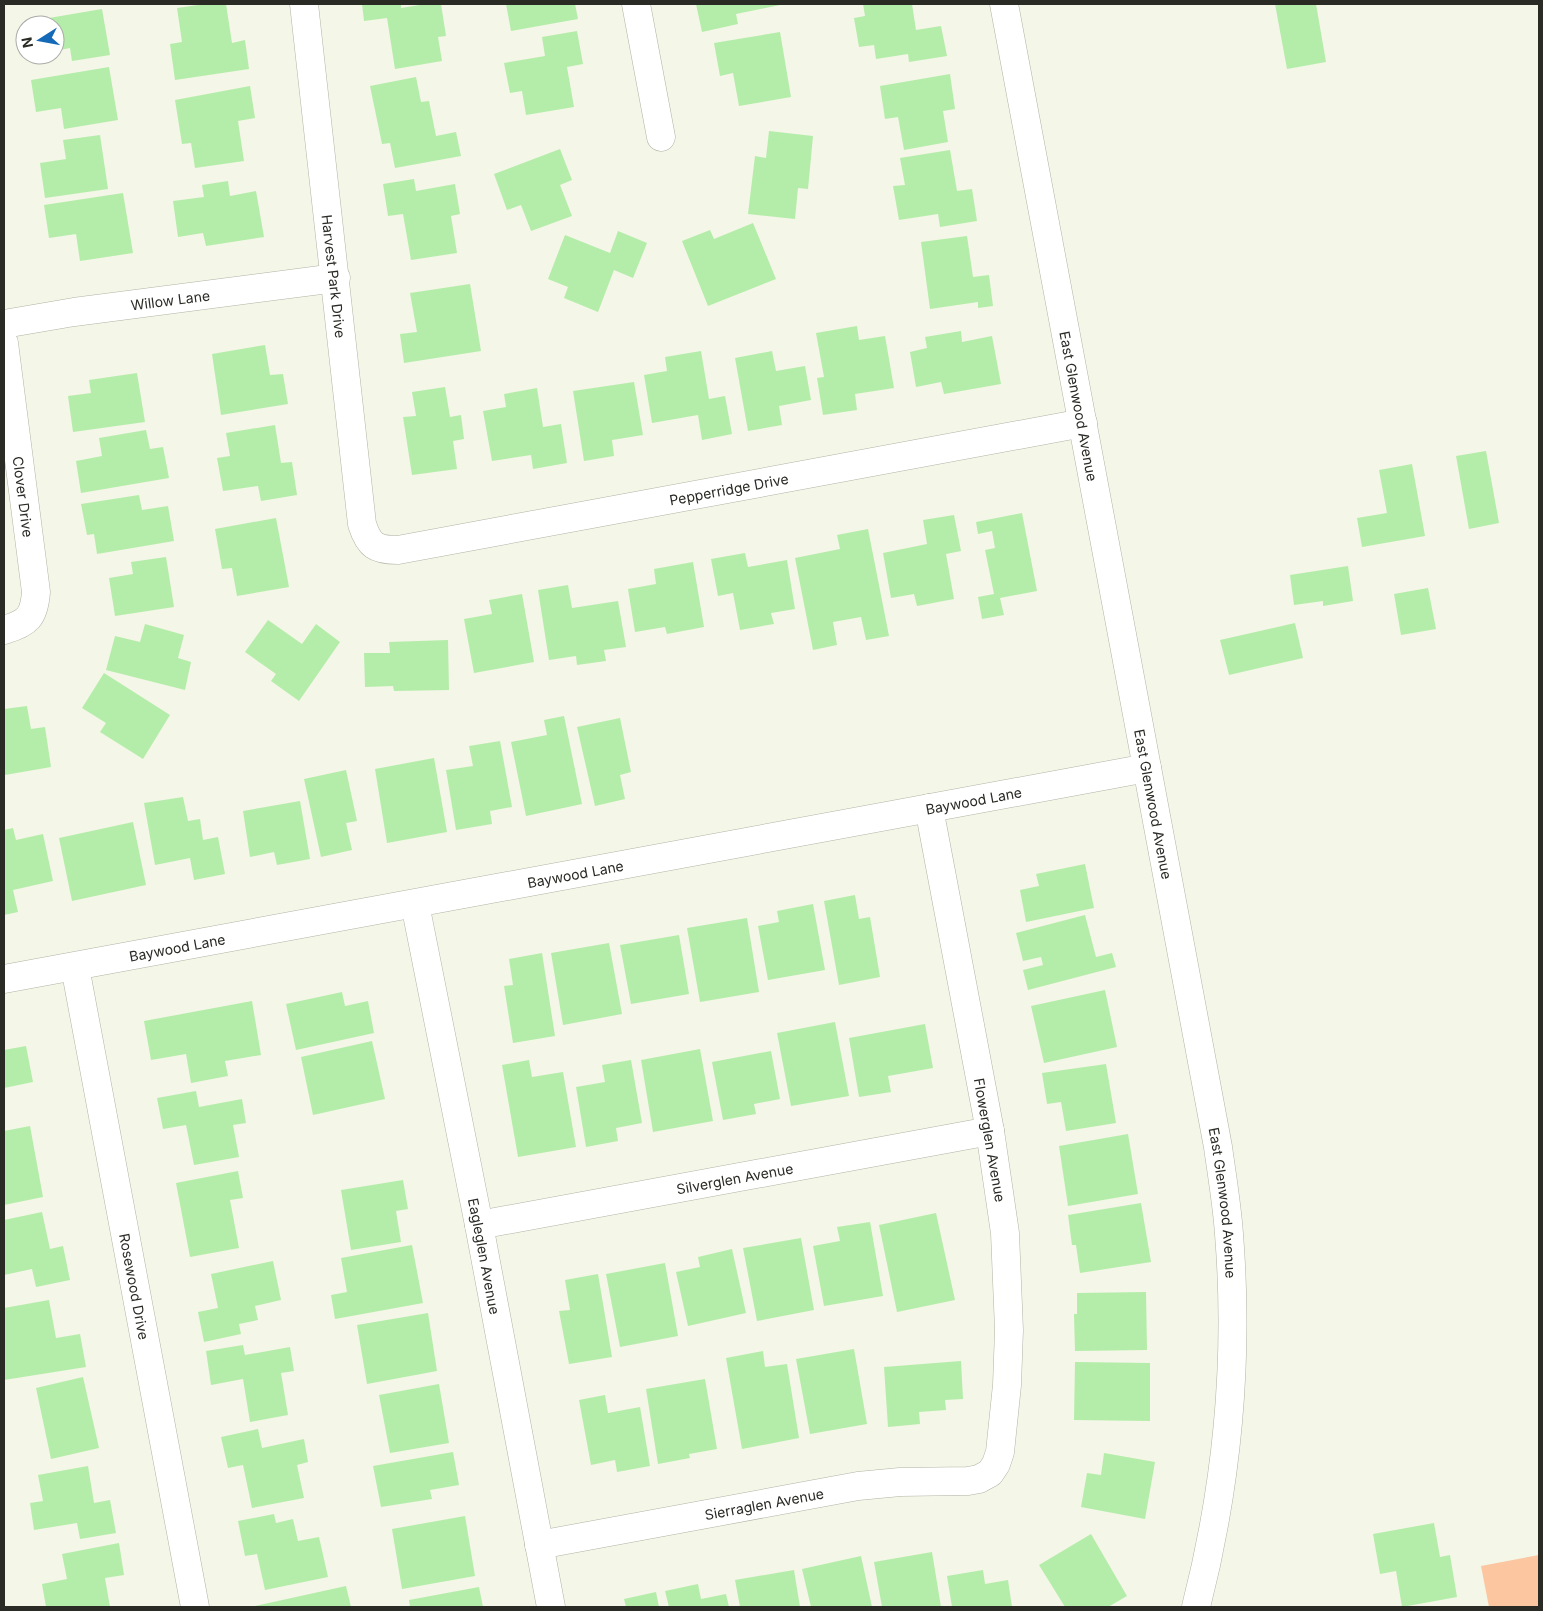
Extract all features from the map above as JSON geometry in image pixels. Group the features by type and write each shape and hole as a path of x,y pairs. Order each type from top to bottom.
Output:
{"street":[{"name":"Harvest Park Drive","path":"304,4 362,524 366,537 374,546"},
{"path":"636,4 661,137"},
{"name":"East Glenwood Avenue","path":"1004,4 1218,1147 1229,1234 1232,1319 1230,1408 1220,1491 1207,1563 1196,1607"},
{"name":"Willow Lane","path":"4,324 58,314 336,278"},
{"name":"Clover Drive","path":"4,343 36,592 35,607 29,619 15,627 4,630"},
{"name":"Pepperridge Drive","path":"374,546 384,550 398,550 1083,423"},
{"name":"Baywood Lane","path":"4,979 1147,768"},
{"name":"Flowerglen Avenue","path":"929,808 990,1131 1005,1233 1009,1330 1007,1385 1000,1452 996,1464 990,1473"},
{"name":"Eagleglen Avenue","path":"415,904 479,1225 551,1607"},
{"name":"Rosewood Drive","path":"75,966 195,1607"},
{"name":"Silverglen Avenue","path":"479,1225 990,1131"},
{"name":"Sierraglen Avenue","path":"539,1545 840,1489 900,1482 968,1481 979,1479 990,1473"}],"shaded area":[{"path":"1539,1555 1539,1606 1489,1607 1481,1566"}],"building":[{"path":"205,4 226,4 232,43 245,40 249,69 175,80 170,44 182,42 177,8"},
{"path":"362,4 401,4 401,8 441,4 446,36 438,37 442,61 395,69 387,18 364,21"},
{"path":"506,4 575,4 578,19 511,31"},
{"path":"696,4 780,5 736,14 738,24 702,32"},
{"path":"863,4 912,4 916,30 941,26 947,56 909,62 908,54 876,59 874,45 859,47 854,18 865,16"},
{"path":"1275,4 1316,4 1326,62 1287,69"},
{"path":"102,9 110,55 72,61 70,48 65,49 65,15"},
{"path":"577,31 583,64 567,67 574,107 526,115 522,91 510,93 504,63 545,56 542,37"},
{"path":"780,32 791,97 739,106 733,73 720,76 714,43"},
{"path":"109,67 118,120 64,129 61,108 36,112 31,80"},
{"path":"950,74 955,109 943,111 948,142 904,150 898,117 885,119 880,86"},
{"path":"416,77 421,102 429,101 436,136 456,132 461,156 395,168 390,143 382,144 370,86"},
{"path":"250,86 255,118 238,121 244,161 195,168 191,143 182,144 175,100"},
{"path":"769,131 813,136 808,189 798,188 795,219 748,214 755,156 766,158"},
{"path":"100,135 108,189 45,198 40,163 66,159 63,140"},
{"path":"560,149 572,180 560,185 572,216 531,231 521,205 507,210 494,174"},
{"path":"950,150 957,191 972,189 977,221 940,227 938,214 899,220 893,186 905,185 900,158"},
{"path":"414,179 416,191 455,184 460,214 451,216 457,253 411,260 403,214 388,216 383,184"},
{"path":"228,181 230,196 256,191 264,237 206,246 203,233 178,237 173,201 204,197 202,185"},
{"path":"123,193 133,253 80,261 76,234 49,238 44,205"},
{"path":"753,223 776,279 708,306 682,241 710,230 714,239"},
{"path":"618,231 647,243 633,278 614,270 598,312 564,298 568,287 548,279 565,235 610,253"},
{"path":"967,236 973,277 989,275 993,306 978,308 978,302 930,309 921,242"},
{"path":"470,284 481,351 404,363 400,334 417,332 410,293"},
{"path":"857,326 859,340 885,336 894,388 855,394 857,410 823,415 817,378 824,377 816,333"},
{"path":"961,331 962,342 992,336 1001,384 944,394 941,382 916,387 910,352 927,348 925,337"},
{"path":"265,345 270,375 283,374 288,404 221,415 212,354"},
{"path":"701,351 709,399 725,396 732,434 702,440 698,415 652,423 644,375 667,371 665,357"},
{"path":"772,351 776,371 805,366 811,400 779,406 782,425 748,431 735,358"},
{"path":"137,373 145,422 73,432 68,396 91,393 89,380"},
{"path":"634,382 643,435 612,440 614,456 584,461 573,391"},
{"path":"445,387 450,417 461,415 464,439 453,441 457,469 412,475 403,417 416,416 412,392"},
{"path":"537,388 543,427 561,424 567,463 533,469 531,455 492,461 483,411 506,407 504,394"},
{"path":"275,425 281,463 292,462 297,495 261,501 258,486 223,491 217,458 230,456 226,433"},
{"path":"146,430 150,449 163,447 169,478 81,493 76,461 102,456 99,438"},
{"path":"1486,451 1499,523 1469,529 1456,456"},
{"path":"1412,464 1425,536 1362,547 1357,518 1387,513 1379,470"},
{"path":"139,495 142,510 168,506 174,541 97,554 94,534 87,535 81,504"},
{"path":"1022,513 1037,591 1000,598 1004,615 982,619 978,597 994,594 985,550 995,548 992,531 978,534 976,522"},
{"path":"954,515 961,551 946,554 954,599 917,606 914,594 891,598 883,553 927,544 923,520"},
{"path":"276,518 289,587 237,596 232,568 222,569 215,529"},
{"path":"868,529 889,636 866,640 861,617 833,622 837,645 813,650 795,558 840,549 837,535"},
{"path":"745,553 748,567 787,560 795,609 771,613 774,624 740,630 733,593 718,596 711,559"},
{"path":"166,557 174,607 115,616 109,578 133,574 131,562"},
{"path":"693,562 704,627 667,634 665,627 635,632 628,589 656,584 654,569"},
{"path":"1348,566 1353,601 1323,606 1323,601 1294,605 1290,575"},
{"path":"568,585 572,608 618,601 626,647 604,650 606,661 577,665 576,656 549,660 538,590"},
{"path":"1428,588 1436,629 1401,635 1394,594"},
{"path":"522,594 534,662 474,673 464,619 492,614 489,600"},
{"path":"268,620 302,644 316,624 340,642 299,701 271,681 276,674 245,652"},
{"path":"1295,623 1303,658 1229,675 1220,640"},
{"path":"145,624 184,635 178,658 191,662 185,690 106,670 115,636 140,642"},
{"path":"448,640 449,690 394,691 393,686 365,687 364,653 390,653 389,642"},
{"path":"104,673 170,715 143,759 100,732 106,723 82,708"},
{"path":"27,706 31,729 45,727 51,767 5,775 4,709"},
{"path":"564,716 582,804 526,816 511,742 547,735 544,720"},
{"path":"620,718 631,772 620,775 625,799 595,806 577,727"},
{"path":"500,741 512,807 490,811 492,824 456,830 446,770 473,766 469,746"},
{"path":"434,758 447,832 387,843 375,769"},
{"path":"346,770 357,821 346,823 352,850 321,857 304,779"},
{"path":"183,797 188,821 200,819 203,840 218,837 225,874 194,880 190,858 155,865 144,803"},
{"path":"300,801 310,859 277,865 274,852 250,857 243,811"},
{"path":"133,822 146,885 72,901 59,838"},
{"path":"13,828 16,840 43,834 53,881 13,890 18,912 4,915 4,830"},
{"path":"1085,864 1094,908 1026,922 1020,890 1039,886 1036,874"},
{"path":"855,895 859,919 870,917 880,977 839,985 824,901"},
{"path":"813,904 825,970 768,980 758,926 779,922 777,911"},
{"path":"1085,915 1096,957 1112,953 1116,967 1028,990 1023,970 1043,965 1041,957 1023,961 1016,933"},
{"path":"747,918 759,992 700,1002 687,928"},
{"path":"679,935 689,994 631,1004 620,945"},
{"path":"609,943 622,1014 563,1025 551,953"},
{"path":"542,953 555,1036 513,1043 504,986 513,985 509,959"},
{"path":"1105,990 1117,1047 1044,1063 1031,1006"},
{"path":"342,992 345,1006 368,1001 374,1033 296,1050 286,1004"},
{"path":"252,1001 261,1055 225,1061 228,1076 191,1083 186,1054 151,1060 144,1021"},
{"path":"835,1022 849,1096 791,1106 777,1033"},
{"path":"925,1024 933,1068 888,1076 891,1092 859,1097 849,1038"},
{"path":"372,1041 385,1099 313,1115 301,1057"},
{"path":"26,1046 33,1082 4,1088 4,1050"},
{"path":"700,1049 713,1121 653,1132 641,1060"},
{"path":"771,1051 780,1099 754,1104 756,1114 723,1120 712,1062"},
{"path":"529,1060 532,1077 563,1072 576,1147 518,1157 502,1065"},
{"path":"631,1060 642,1123 616,1128 618,1141 586,1147 576,1087 605,1082 602,1065"},
{"path":"1106,1064 1116,1123 1066,1131 1061,1102 1047,1104 1042,1073"},
{"path":"196,1091 199,1107 242,1099 246,1123 233,1125 239,1157 194,1165 186,1125 163,1129 157,1098"},
{"path":"30,1126 43,1197 4,1205 4,1131"},
{"path":"1128,1134 1138,1194 1068,1206 1059,1146"},
{"path":"238,1171 243,1198 230,1200 239,1248 190,1257 176,1183"},
{"path":"403,1180 408,1209 396,1211 401,1242 351,1250 341,1190"},
{"path":"1141,1203 1151,1262 1080,1273 1076,1245 1072,1245 1068,1215"},
{"path":"42,1212 50,1249 63,1246 70,1280 36,1287 32,1269 4,1275 4,1220"},
{"path":"936,1213 955,1300 897,1312 879,1225"},
{"path":"870,1222 883,1296 824,1306 813,1246 840,1241 837,1227"},
{"path":"801,1238 814,1310 757,1321 743,1248"},
{"path":"412,1245 423,1303 335,1319 331,1295 347,1292 341,1258"},
{"path":"732,1249 746,1313 688,1326 676,1272 700,1267 698,1257"},
{"path":"273,1261 281,1300 255,1306 258,1320 239,1324 241,1334 204,1342 198,1312 218,1308 211,1274"},
{"path":"665,1263 678,1336 620,1347 606,1274"},
{"path":"598,1274 612,1357 569,1364 559,1311 570,1310 565,1280"},
{"path":"1146,1292 1147,1350 1075,1351 1074,1314 1077,1314 1077,1293"},
{"path":"49,1300 56,1338 80,1334 86,1367 4,1380 4,1308"},
{"path":"428,1313 437,1371 367,1384 357,1325"},
{"path":"243,1345 245,1355 290,1347 294,1371 281,1373 288,1415 250,1422 243,1379 211,1385 206,1351"},
{"path":"854,1349 867,1424 810,1434 796,1359"},
{"path":"763,1351 765,1367 787,1364 799,1438 742,1449 726,1358"},
{"path":"961,1361 963,1399 945,1400 946,1410 919,1412 920,1424 888,1427 884,1367"},
{"path":"1075,1362 1150,1363 1150,1421 1074,1420"},
{"path":"83,1377 99,1448 51,1459 36,1388"},
{"path":"705,1379 717,1449 689,1454 690,1458 658,1464 646,1389"},
{"path":"439,1384 449,1443 390,1453 379,1395"},
{"path":"605,1395 608,1413 640,1407 650,1466 617,1472 615,1460 591,1465 579,1400"},
{"path":"258,1429 262,1448 304,1439 308,1462 297,1465 304,1498 252,1508 243,1465 228,1468 221,1437"},
{"path":"453,1452 459,1485 430,1490 432,1499 381,1507 373,1466"},
{"path":"1104,1453 1155,1462 1145,1519 1081,1507 1087,1473 1101,1475"},
{"path":"88,1466 94,1503 110,1500 116,1533 80,1539 77,1523 34,1530 30,1503 43,1501 38,1475"},
{"path":"274,1514 276,1523 293,1519 298,1541 319,1537 328,1577 265,1590 257,1554 245,1556 238,1521"},
{"path":"465,1516 475,1576 402,1589 392,1529"},
{"path":"1434,1523 1440,1557 1450,1555 1457,1597 1402,1607 1396,1571 1380,1574 1373,1534"},
{"path":"1091,1534 1127,1596 1108,1607 1065,1607 1039,1565"},
{"path":"119,1543 124,1575 105,1578 110,1607 46,1607 42,1584 67,1579 62,1554"},
{"path":"932,1552 941,1607 882,1607 874,1562"},
{"path":"861,1556 872,1607 811,1607 802,1569"},
{"path":"794,1570 800,1607 740,1607 735,1580"},
{"path":"983,1570 985,1584 1008,1580 1012,1607 952,1607 947,1576"},
{"path":"698,1584 701,1599 726,1594 729,1607 669,1607 665,1591"},
{"path":"346,1586 351,1607 255,1607 255,1606"},
{"path":"479,1587 483,1607 410,1607 409,1600"},
{"path":"656,1592 659,1607 626,1607 624,1599"}]}
